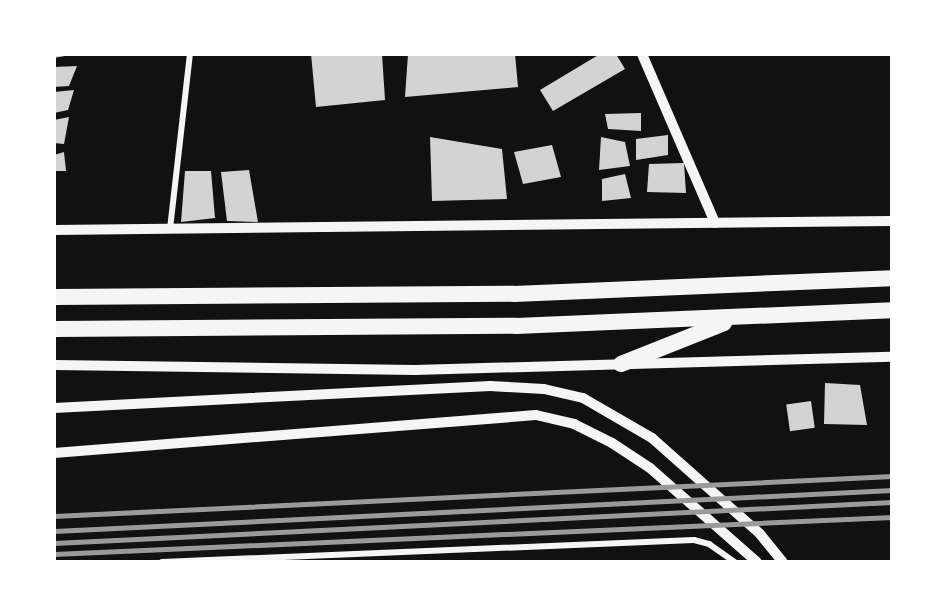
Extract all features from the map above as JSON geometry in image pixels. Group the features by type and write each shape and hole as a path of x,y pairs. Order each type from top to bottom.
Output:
{"highway":[{"path":"54,297 514,294 892,278"},
{"path":"54,329 492,326 892,310"},
{"path":"621,364 736,318"}],"street":[{"path":"170,231 190,54"},
{"path":"642,54 715,223"},
{"path":"54,230 170,231 892,221"},
{"path":"54,365 415,370 892,357"},
{"path":"54,408 478,386 544,389 584,398 652,438 760,534 783,562"},
{"path":"54,453 495,417 536,416 574,424 612,443 650,468 757,562"},
{"path":"162,562 694,540 709,544 735,562"}],"building":[{"path":"54,54 76,54 54,58"},
{"path":"311,54 382,54 385,100 316,107"},
{"path":"408,54 515,54 518,87 405,97"},
{"path":"600,54 616,54 625,69 553,111 540,90"},
{"path":"77,66 69,86 54,87 54,67"},
{"path":"74,90 68,110 54,113 54,92"},
{"path":"641,113 641,131 608,129 605,114"},
{"path":"69,117 64,144 54,143 54,120"},
{"path":"668,135 668,155 636,160 636,139"},
{"path":"430,137 502,149 507,199 432,201"},
{"path":"601,137 625,142 630,166 599,170"},
{"path":"552,145 561,177 523,184 514,152"},
{"path":"64,152 66,171 54,171 54,155"},
{"path":"684,163 686,193 647,192 649,164"},
{"path":"249,170 258,222 227,221 221,172"},
{"path":"185,171 211,171 215,218 181,222"},
{"path":"625,174 631,198 602,201 602,179"},
{"path":"825,383 860,385 867,425 824,424"},
{"path":"811,401 815,428 790,431 786,404"}],"railway":[{"path":"54,516 892,476"},
{"path":"54,531 892,490"},
{"path":"54,543 892,502"},
{"path":"54,554 892,517"}]}
